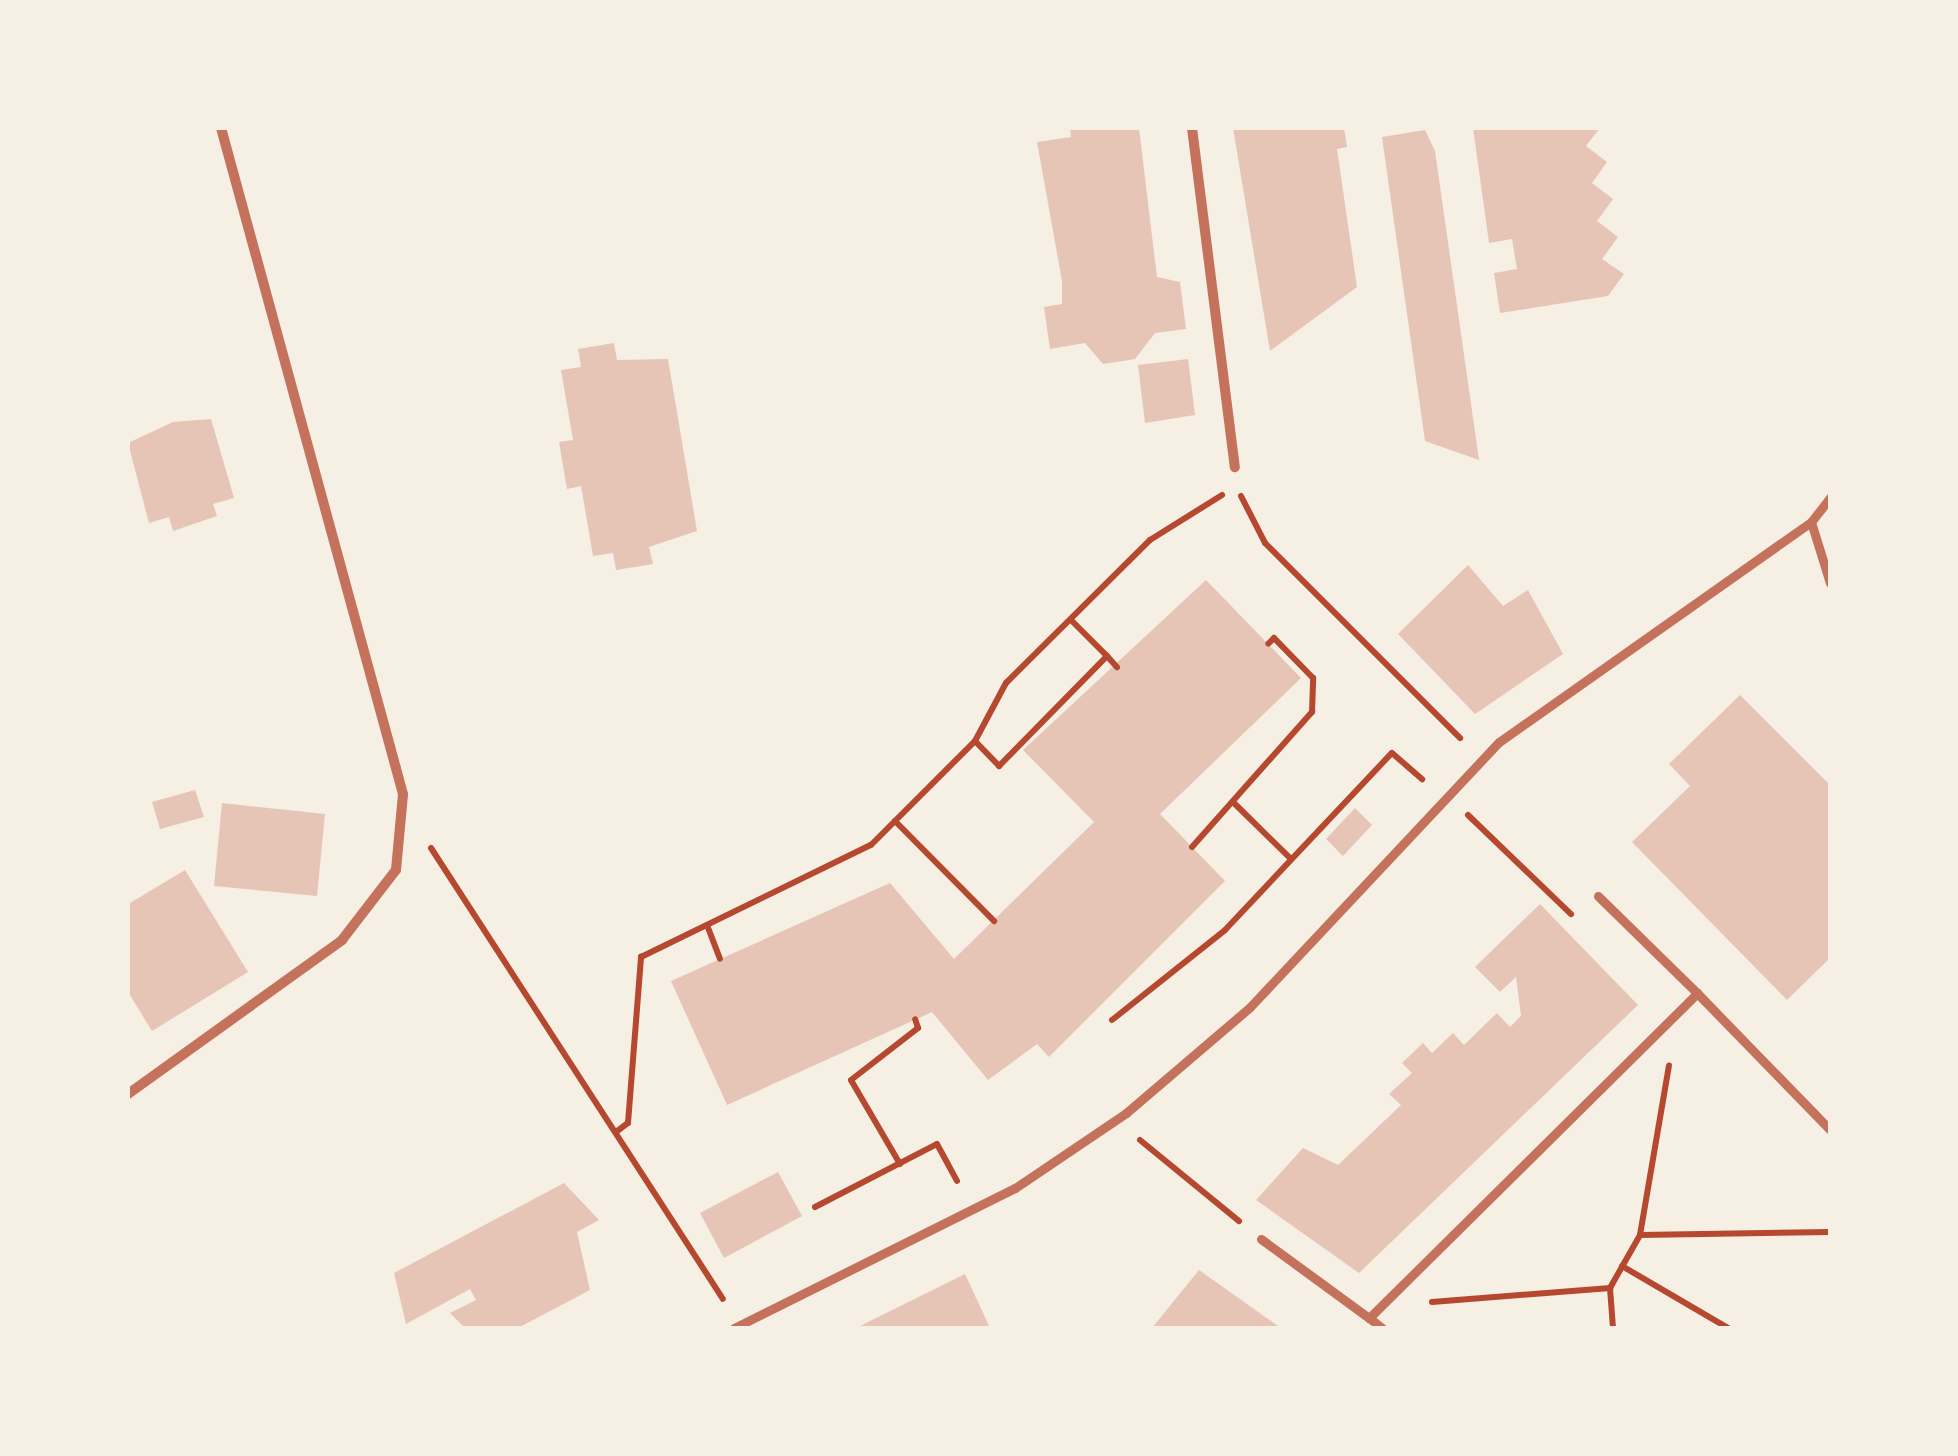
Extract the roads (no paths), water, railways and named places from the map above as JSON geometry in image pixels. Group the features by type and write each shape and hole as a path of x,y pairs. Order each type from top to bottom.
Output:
{"street":[{"path":"128,1094 342,940 396,870 401,813 221,128"},
{"path":"1192,128 1235,467"},
{"path":"739,1327 972,1209 1115,1120 1250,1007 1481,760 1810,522 1830,498"},
{"path":"1810,522 1830,583"},
{"path":"1598,896 1830,1130"},
{"path":"1370,1318 1697,993"},
{"path":"1261,1239 1382,1328"}]}
